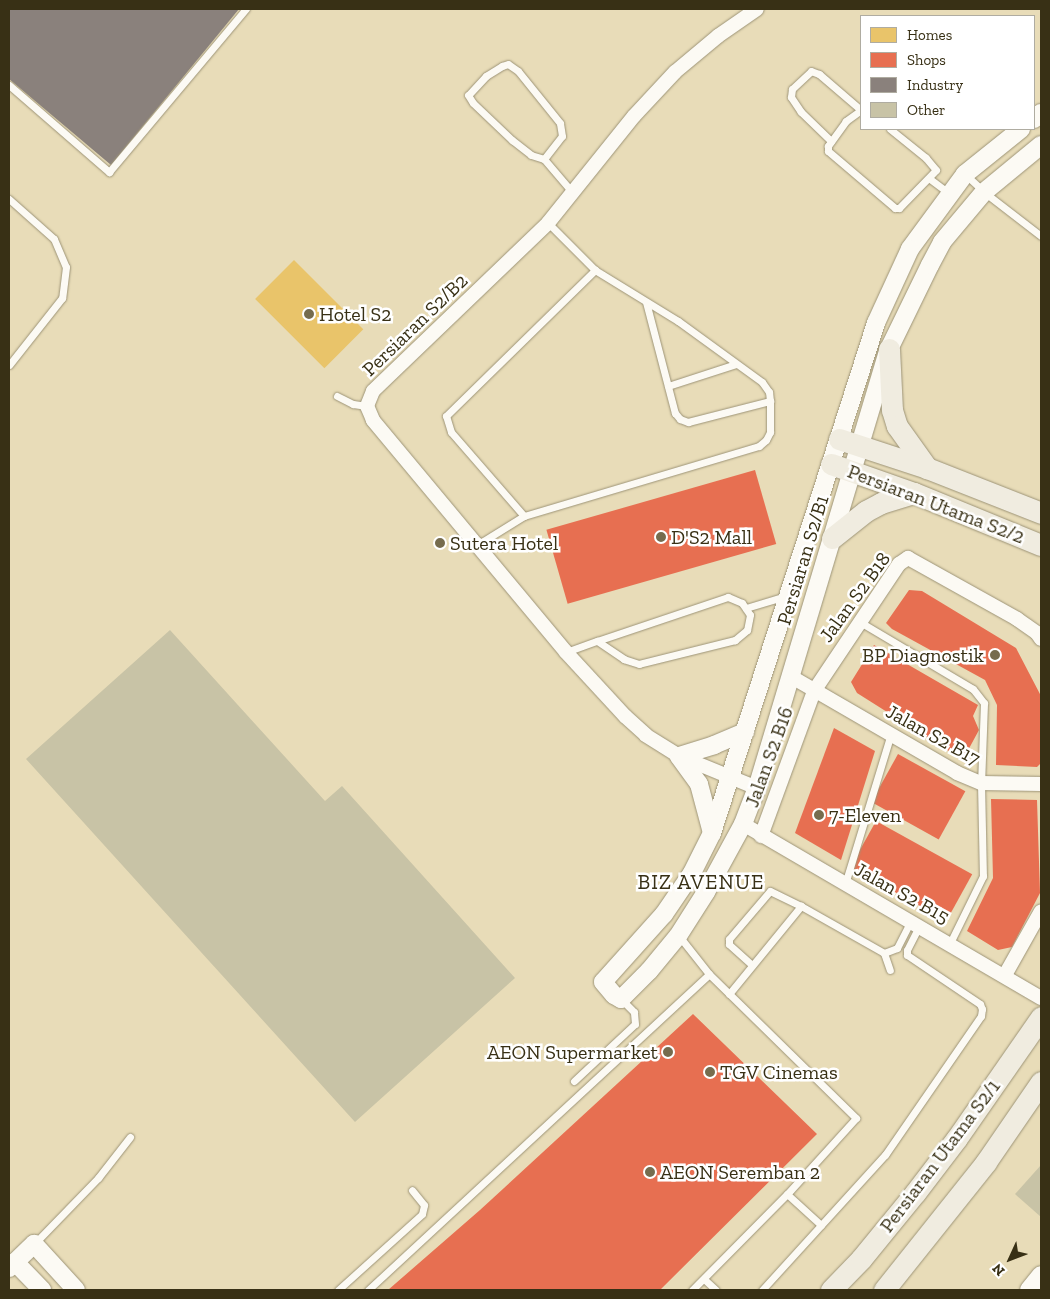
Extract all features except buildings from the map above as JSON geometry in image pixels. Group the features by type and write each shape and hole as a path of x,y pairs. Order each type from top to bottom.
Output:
{"main road":[{"path":"889,349 892,410 897,426 927,468"},
{"name":"Persiaran Utama S2/2","path":"839,440 927,468 1041,514"},
{"name":"Persiaran Utama S2/2","path":"831,464 914,493 1041,545"},
{"path":"832,538 866,511 881,502 914,493"},
{"name":"Persiaran Utama S2/1","path":"831,1290 861,1259 915,1194 957,1138 1041,1017"},
{"name":"Persiaran Utama S2/1","path":"884,1290 986,1162 1041,1082"}],"street":[{"name":"Persiaran S2/B2","path":"757,9 718,36 675,72 634,116 548,224 373,391 367,406 373,420 566,652 624,716 646,734 679,756 757,788"},
{"name":"Persiaran S2/B1","path":"1020,130 966,174 950,195 910,249 876,323 712,833 692,873 664,914 603,982 614,995 621,999 649,971 678,936 706,892 743,824 757,788 889,349 942,242 984,192 1041,145"},
{"name":"Jalan S2 B18","path":"814,691 899,564 908,558 1017,619 1037,633 1041,639"},
{"name":"Jalan S2 B17","path":"790,676 957,773 981,783 1041,784"},
{"name":"Jalan S2 B16","path":"761,836 814,691"},
{"path":"712,833 699,784 679,756 714,745 745,732"},
{"name":"Jalan S2 B15","path":"743,824 950,943 1041,998"},
{"path":"1004,975 1041,911"},
{"path":"42,1290 12,1265 34,1244 76,1290"},
{"path":"1029,1290 1041,1275"}],"lane":[{"path":"9,85 109,172 246,9"},
{"path":"544,158 562,136 560,123 518,71 508,64 502,66 486,76 468,95 473,103 512,140 531,155 544,158 574,193"},
{"path":"831,141 801,112 790,97 792,89 811,71 819,74 860,109"},
{"path":"860,111 846,121 831,141 828,146 830,153 895,208 899,208 917,188 930,179 936,170 934,166 891,130"},
{"path":"966,174 984,192 1041,236"},
{"path":"930,179 950,195"},
{"path":"9,199 54,239 66,267 62,298 9,365"},
{"path":"477,545 524,516 758,446 766,440 770,432 769,392 762,382 678,321 595,270 548,224"},
{"path":"524,516 451,432 446,416 595,270"},
{"path":"646,302 668,386 676,413 680,419 688,422 770,401"},
{"path":"668,386 736,364"},
{"path":"337,396 352,404 367,406"},
{"path":"746,608 789,596"},
{"path":"566,652 597,641 728,597 742,602 750,615 747,630 735,640 639,664 624,658 597,641"},
{"path":"860,622 973,689 980,695 984,703 981,783 983,876 950,943"},
{"path":"845,884 891,734"},
{"path":"752,965 729,944 729,938 770,891 801,906 884,953 890,970"},
{"path":"729,994 801,906"},
{"path":"884,953 897,948 915,923"},
{"path":"762,1290 885,1155 981,1016 982,1009 980,1004 907,956 915,923"},
{"path":"678,936 709,974 856,1118 787,1194 692,1290"},
{"path":"368,1290 709,974"},
{"path":"574,1081 635,1024 634,1012 621,999"},
{"path":"34,1244 98,1178 130,1137"},
{"path":"338,1290 422,1214 424,1206 412,1190"},
{"path":"787,1194 822,1225"},
{"path":"704,1279 716,1290"}],"place":[{"name":"Hotel S2","path":"309,314"},
{"name":"D'S2 Mall","path":"661,537"},
{"name":"Sutera Hotel","path":"440,543"},
{"name":"BP Diagnostik","path":"995,655"},
{"name":"7-Eleven","path":"819,815"},
{"name":"AEON Supermarket","path":"668,1052"},
{"name":"TGV Cinemas","path":"710,1072"},
{"name":"AEON Seremban 2","path":"650,1172"}],"district":[{"name":"BIZ AVENUE","path":"701,882"}]}
